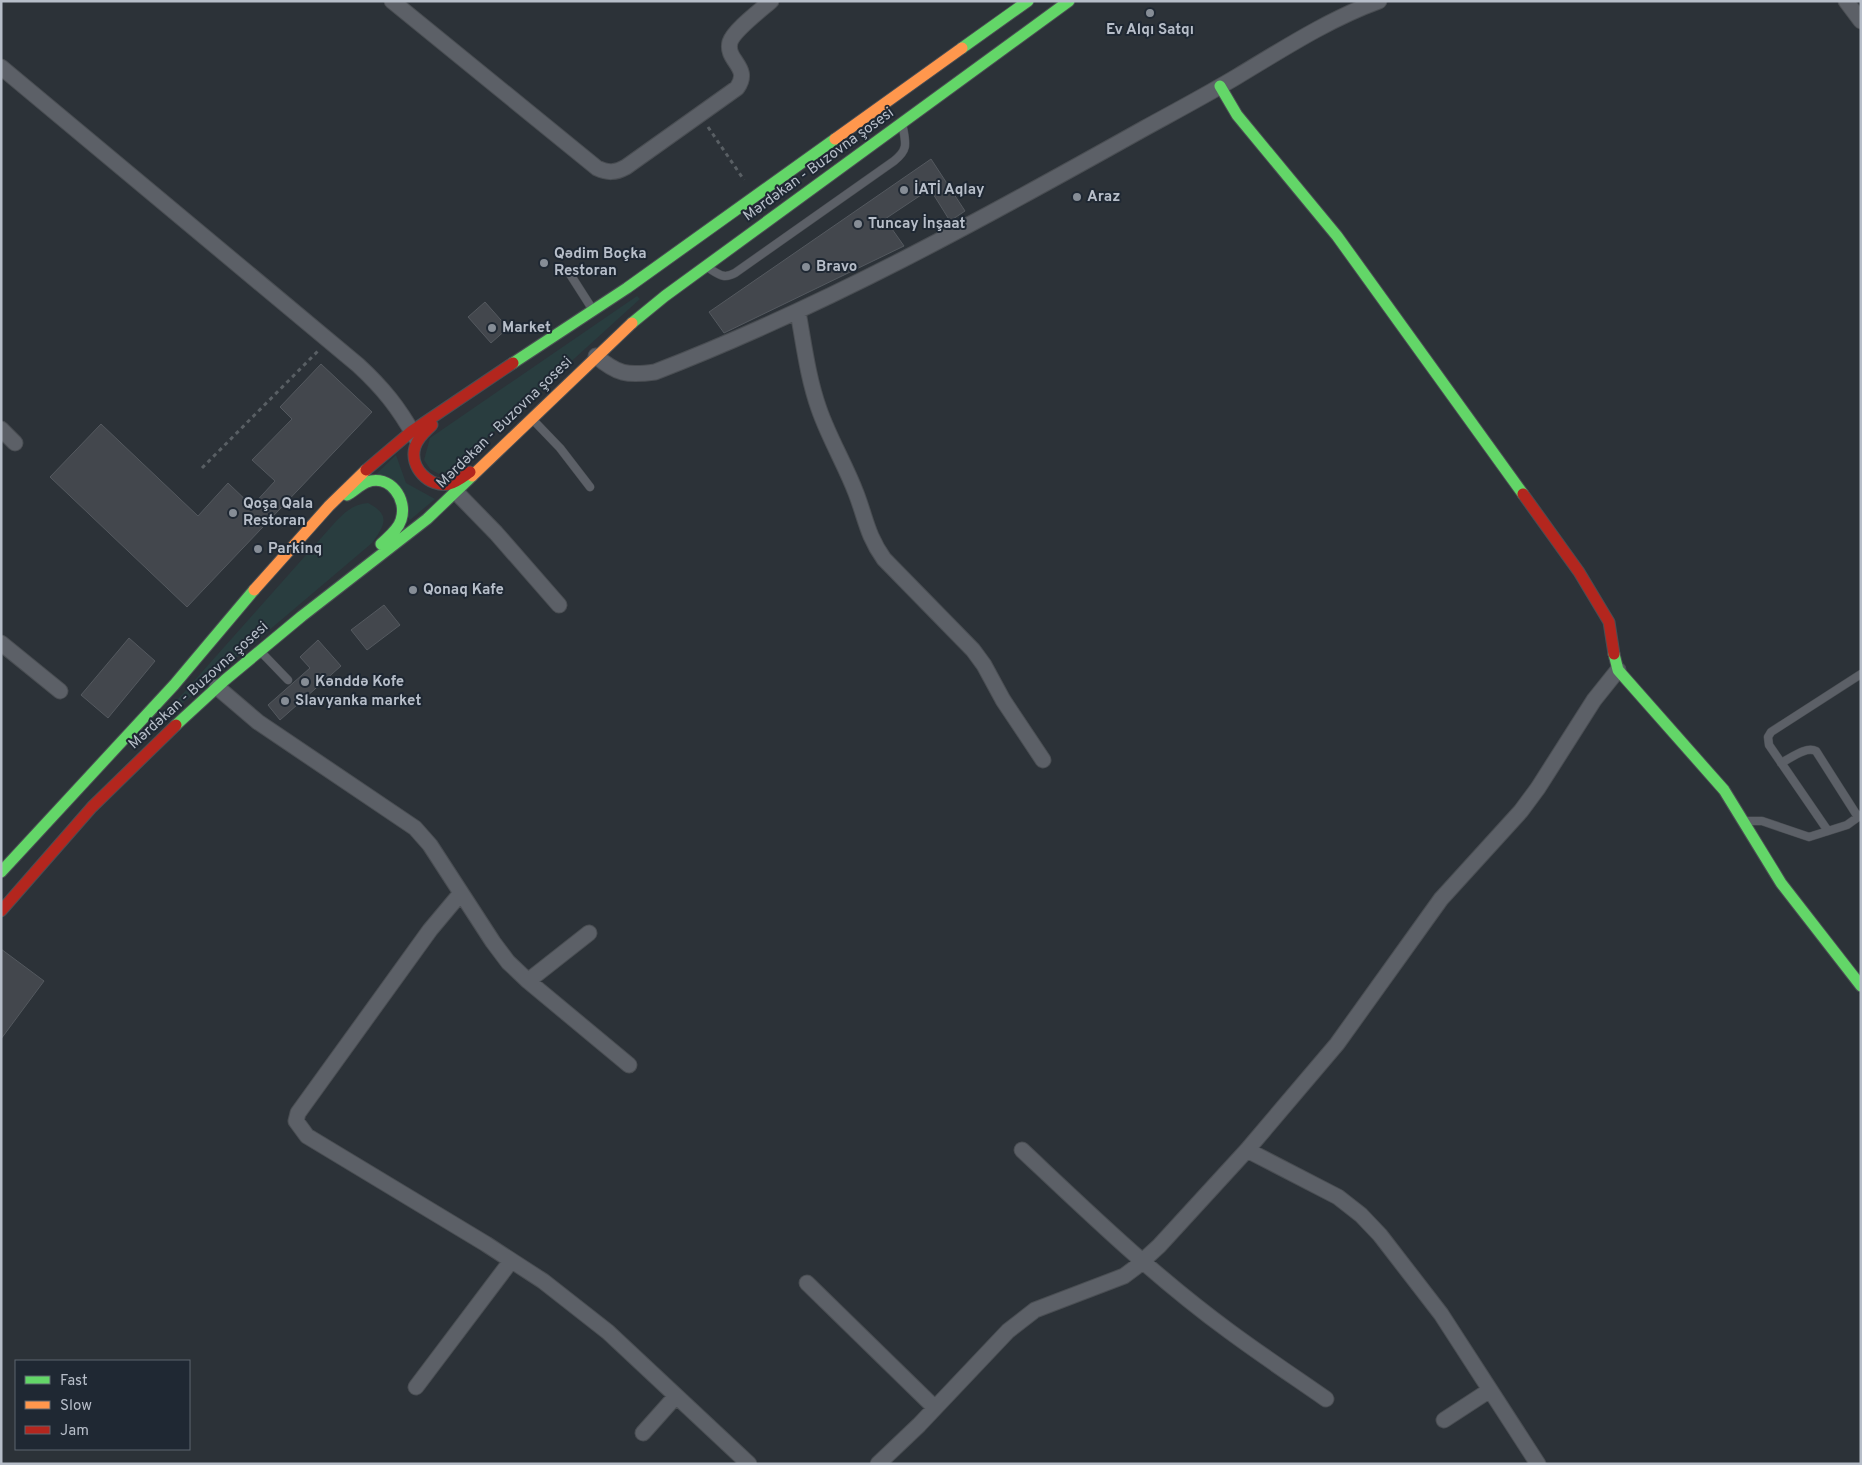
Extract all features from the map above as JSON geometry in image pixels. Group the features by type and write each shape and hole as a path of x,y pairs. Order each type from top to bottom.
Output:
{"main road":[{"name":"Mərdəkan - Buzovna şosesi","path":"1,872 76,788 174,685 266,576 329,506 380,457 433,424 480,385 594,311 1028,1"},
{"name":"Mərdəkan - Buzovna şosesi","path":"1,911 53,848 167,732 259,651 342,583 401,541 456,492 596,356 634,322 706,266 1069,1"},
{"path":"1220,86 1237,116 1333,230 1579,572 1609,622 1618,670 1724,790 1744,821 1768,865 1861,986"},
{"path":"414,436 414,465 430,481 439,484 449,484 461,478 498,450"},
{"path":"329,506 368,482 390,486 398,492 403,500 403,512 400,522 389,537 342,583"}],"street":[{"path":"392,1 597,168 607,172 626,168 736,88 743,75 730,50 730,43 733,37 772,1"},
{"path":"596,356 610,368 622,373 636,375 655,372 798,312 960,229 1220,86 1297,40 1379,1"},
{"path":"1846,1 1861,21"},
{"path":"1,67 329,340 380,386 397,406 414,436"},
{"path":"798,312 813,390 819,409 827,431 856,493 869,533 877,548 884,559 973,650 1042,760"},
{"path":"1,429 15,443"},
{"path":"456,492 559,605"},
{"path":"1,642 60,691"},
{"path":"878,1464 935,1408 1008,1330 1023,1318 1034,1310 1124,1276 1143,1262 1247,1150 1337,1044 1441,899 1521,811 1554,765 1594,700 1618,670"},
{"path":"217,687 258,722 415,828 430,845 508,962 528,981 629,1065"},
{"path":"461,893 430,930 361,1025 298,1113 296,1121 307,1136 486,1244 543,1281 608,1332 749,1464"},
{"path":"528,981 589,933"},
{"path":"1022,1150 1143,1262 1229,1331 1326,1399"},
{"path":"1247,1150 1338,1197 1380,1235 1441,1314 1538,1464"},
{"path":"416,1386 511,1261"},
{"path":"807,1283 935,1408"},
{"path":"1444,1420 1490,1390"},
{"path":"643,1433 676,1396"}],"lane":[{"path":"706,266 722,277 728,277 894,161 903,154 905,144 902,123"},
{"path":"568,270 594,311"},
{"path":"532,418 560,448 590,487"},
{"path":"259,651 288,680"},
{"path":"1828,831 1769,745 1770,732 1861,674"},
{"path":"1744,821 1762,822 1809,837 1847,824 1859,816 1816,751 1812,749 1806,750 1781,763"}],"path":[{"path":"700,114 756,196"},
{"path":"202,468 329,340"}],"green space":[{"path":"637,296 640,299 454,470 439,474 430,469 424,460 430,438"},
{"path":"396,455 406,483 435,499 410,520 374,476"},
{"path":"368,503 380,512 384,521 383,526 372,543 175,710 170,708 338,519 351,508"}],"building":[{"path":"931,159 965,211 950,221 930,189 885,219 904,246 724,333 709,312"},
{"path":"485,302 508,328 491,343 468,317"},
{"path":"321,364 372,412 187,607 50,477 101,424 198,516 228,483 252,506 275,481 252,460 292,419 280,407"},
{"path":"384,605 400,625 367,650 351,630"},
{"path":"129,638 155,661 108,718 81,695"},
{"path":"318,640 341,666 280,720 268,705 310,668 300,657"},
{"path":"1,949 44,981 1,1039"}],"traffic: fast":[{"path":"962,48 1028,1"},
{"path":"632,323 665,296 1069,1"},
{"path":"1220,86 1237,115 1337,236 1523,494"},
{"path":"513,363 627,288 835,139"},
{"path":"176,725 225,680 302,616 427,519 472,476"},
{"path":"347,495 364,483 375,480 390,485 395,490 402,504 400,524 381,544"},
{"path":"1,872 174,685 254,590"},
{"path":"1614,654 1618,670 1724,790 1781,883 1861,986"}],"traffic: slow":[{"path":"835,139 962,48"},
{"path":"472,476 632,323"},
{"path":"254,590 329,506 366,470"}],"traffic: jam":[{"path":"366,470 412,431 513,363"},
{"path":"432,425 420,437 415,447 415,462 422,474 434,483 449,484 470,472"},
{"path":"1523,494 1579,572 1609,622 1614,654"},
{"path":"1,911 92,807 176,725"}],"place":[{"name":"Ev Alqı Satqı","path":"1150,13"},
{"name":"İATİ Aqlay","path":"904,190"},
{"name":"Araz","path":"1077,197"},
{"name":"Tuncay İnşaat","path":"858,224"},
{"name":"Qədim Boçka Restoran","path":"544,263"},
{"name":"Bravo","path":"806,267"},
{"name":"Market","path":"492,328"},
{"name":"Qoşa Qala Restoran","path":"233,513"},
{"name":"Parkinq","path":"258,549"},
{"name":"Qonaq Kafe","path":"413,590"},
{"name":"Kənddə Kofe","path":"305,682"},
{"name":"Slavyanka market","path":"285,701"}]}
